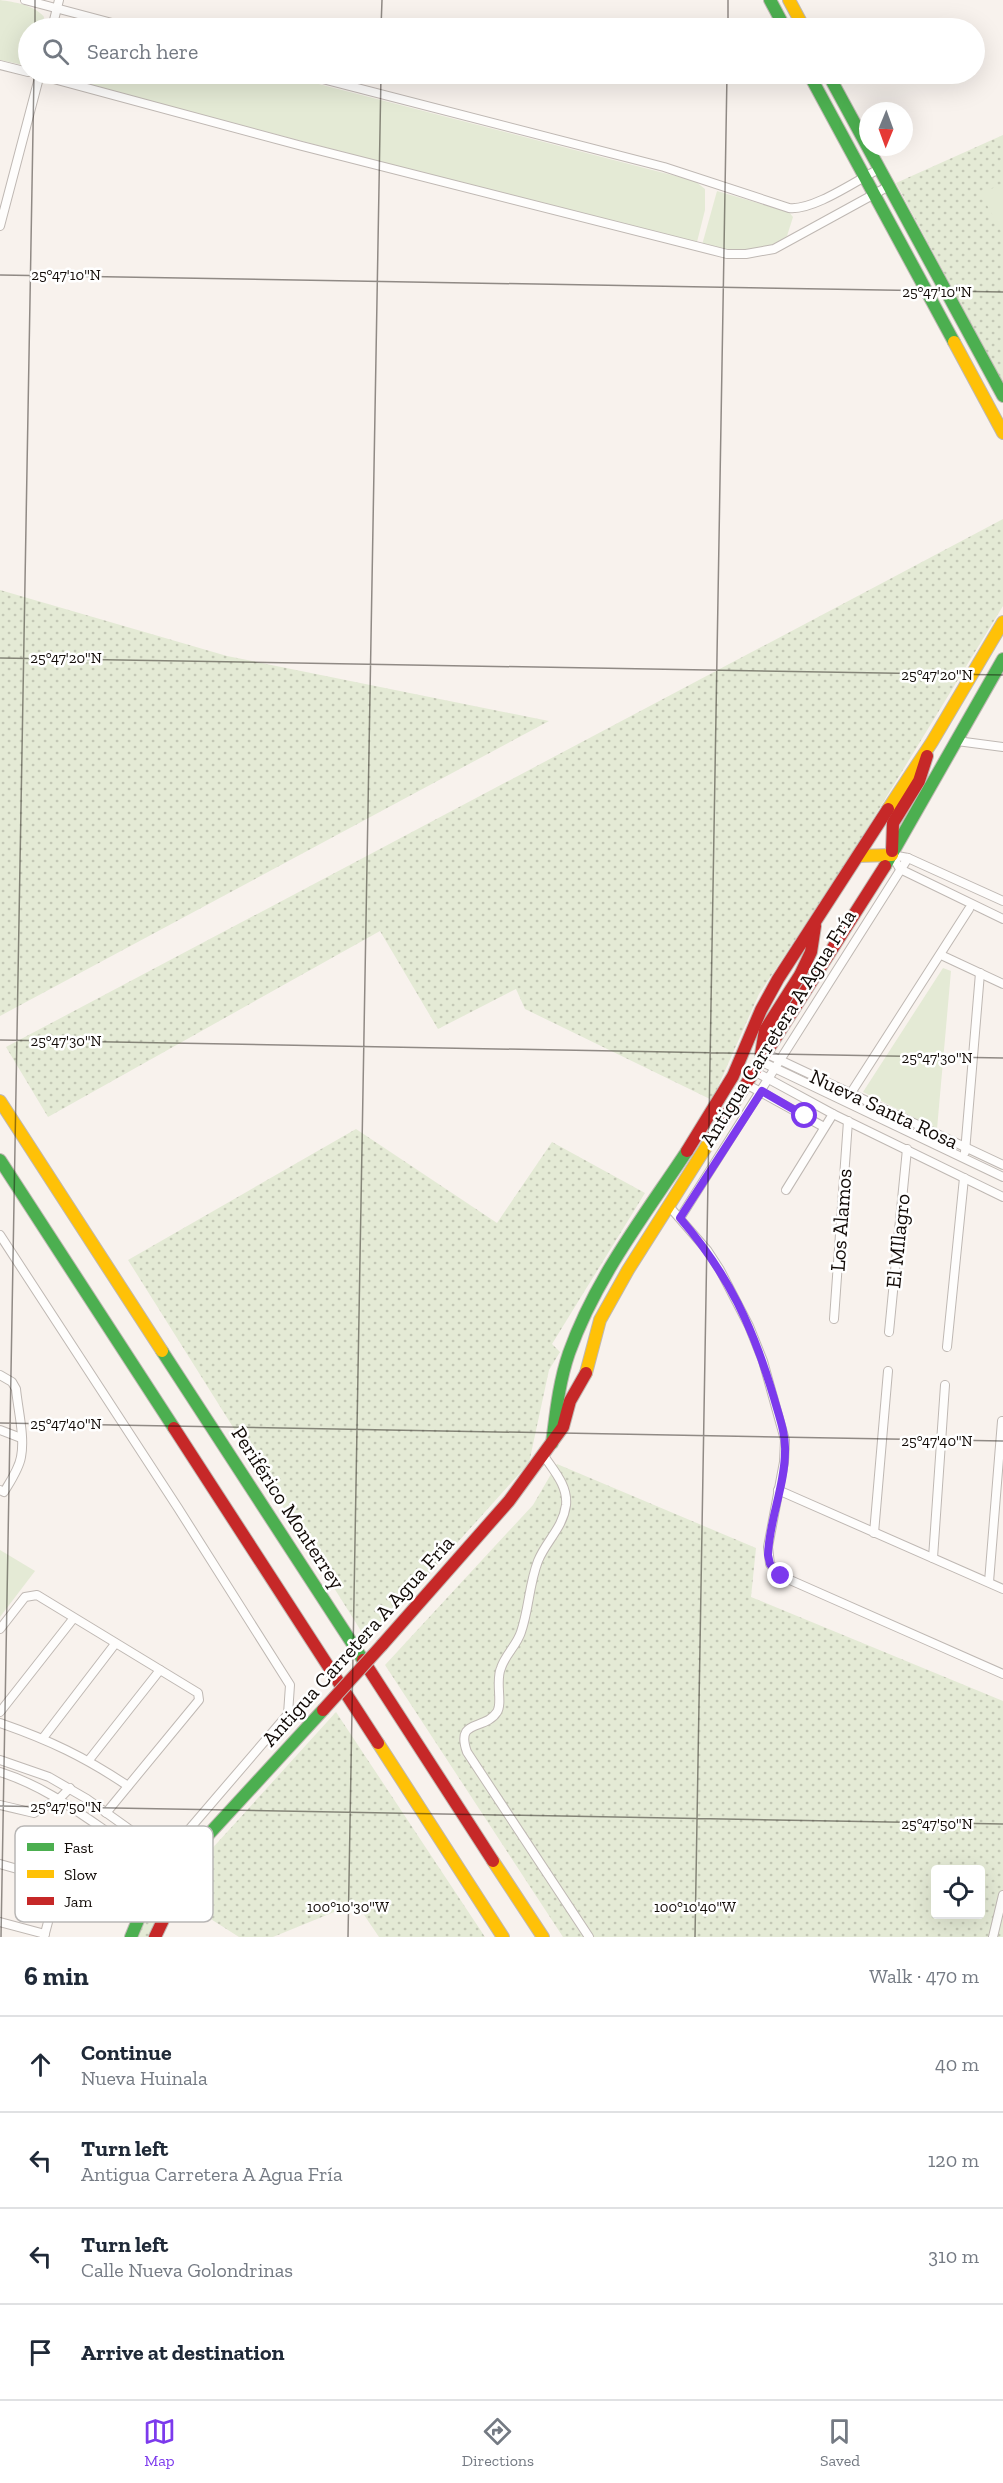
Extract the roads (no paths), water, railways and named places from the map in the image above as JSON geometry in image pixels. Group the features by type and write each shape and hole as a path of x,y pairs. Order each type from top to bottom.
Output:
{"main road":[{"path":"770,0 780,18"},
{"path":"789,0 799,18"},
{"path":"814,84 1003,433"},
{"path":"833,84 1003,396"},
{"path":"892,855 893,823 919,781 932,741 1003,622"},
{"path":"892,855 1003,659"},
{"name":"Antigua Carretera A Agua Fría","path":"552,1444 557,1396 577,1329 620,1251 708,1117 741,1061 760,1014 778,979 932,741"},
{"path":"858,856 892,855"},
{"name":"Antigua Carretera A Agua Fría","path":"213,1830 382,1645 509,1501 544,1456 563,1427 570,1401 589,1369 600,1320 642,1247 892,855"},
{"path":"760,1062 765,1030 800,975 811,952 815,922"},
{"name":"Periférico Monterrey","path":"0,1101 543,1937"},
{"path":"0,1160 504,1937"},
{"name":"Antigua Carretera A Agua Fría","path":"131,1937 138,1922"},
{"path":"155,1937 162,1922"}],"street":[{"path":"25,0 58,4 101,18"},
{"path":"0,65 18,70"},
{"path":"0,226 36,84"},
{"path":"75,84 302,146 727,254 746,254 774,249 889,186"},
{"path":"342,84 664,167 789,208 814,202 879,169"},
{"path":"957,741 1003,747"},
{"path":"892,855 908,858 1003,901"},
{"path":"892,855 900,869 971,907 1003,919"},
{"name":"Antigua Carretera A Agua Fría","path":"680,1218 908,858"},
{"path":"846,1102 980,891"},
{"path":"941,955 1003,984"},
{"path":"964,1158 980,973"},
{"path":"760,1062 769,1080 1003,1197"},
{"name":"Nueva Santa Rosa","path":"760,1062 778,1065 852,1092 1003,1165"},
{"name":"Nueva Santa Rosa","path":"778,1065 846,1102 1003,1177"},
{"path":"746,1084 824,1127"},
{"path":"786,1190 833,1114"},
{"name":"Los Alamos","path":"834,1319 848,1121"},
{"name":"El MIlagro","path":"889,1332 907,1149"},
{"path":"947,1347 964,1178"},
{"path":"668,1205 707,1250 720,1270 749,1326 763,1361 784,1440 785,1452 768,1555 770,1564 781,1576 1003,1674"},
{"path":"0,1235 290,1685 288,1714 192,1826"},
{"path":"874,1533 888,1371"},
{"path":"0,1375 12,1382 16,1389 21,1438 21,1459 2,1491"},
{"path":"933,1558 945,1385"},
{"path":"989,1582 1002,1422"},
{"path":"0,1430 21,1438"},
{"path":"544,1456 562,1482 566,1494 566,1505 557,1532 539,1558 520,1636 501,1665 497,1680 500,1706 498,1711 493,1717 468,1728 464,1735 464,1743 467,1752 589,1937"},
{"path":"778,1490 1003,1589"},
{"path":"0,1629 25,1597 37,1595 196,1692 199,1700 106,1812"},
{"path":"0,1712 73,1619"},
{"path":"43,1738 116,1644"},
{"path":"89,1760 160,1670"},
{"path":"0,1723 43,1738 89,1760 128,1786"},
{"path":"0,1760 49,1777 70,1788 125,1826"},
{"path":"0,1773 29,1783 60,1798 100,1826"},
{"path":"0,1805 34,1813 60,1798 70,1788"},
{"path":"0,1864 15,1868"},
{"path":"993,1937 1003,1895"},
{"path":"0,1922 44,1936"}]}
